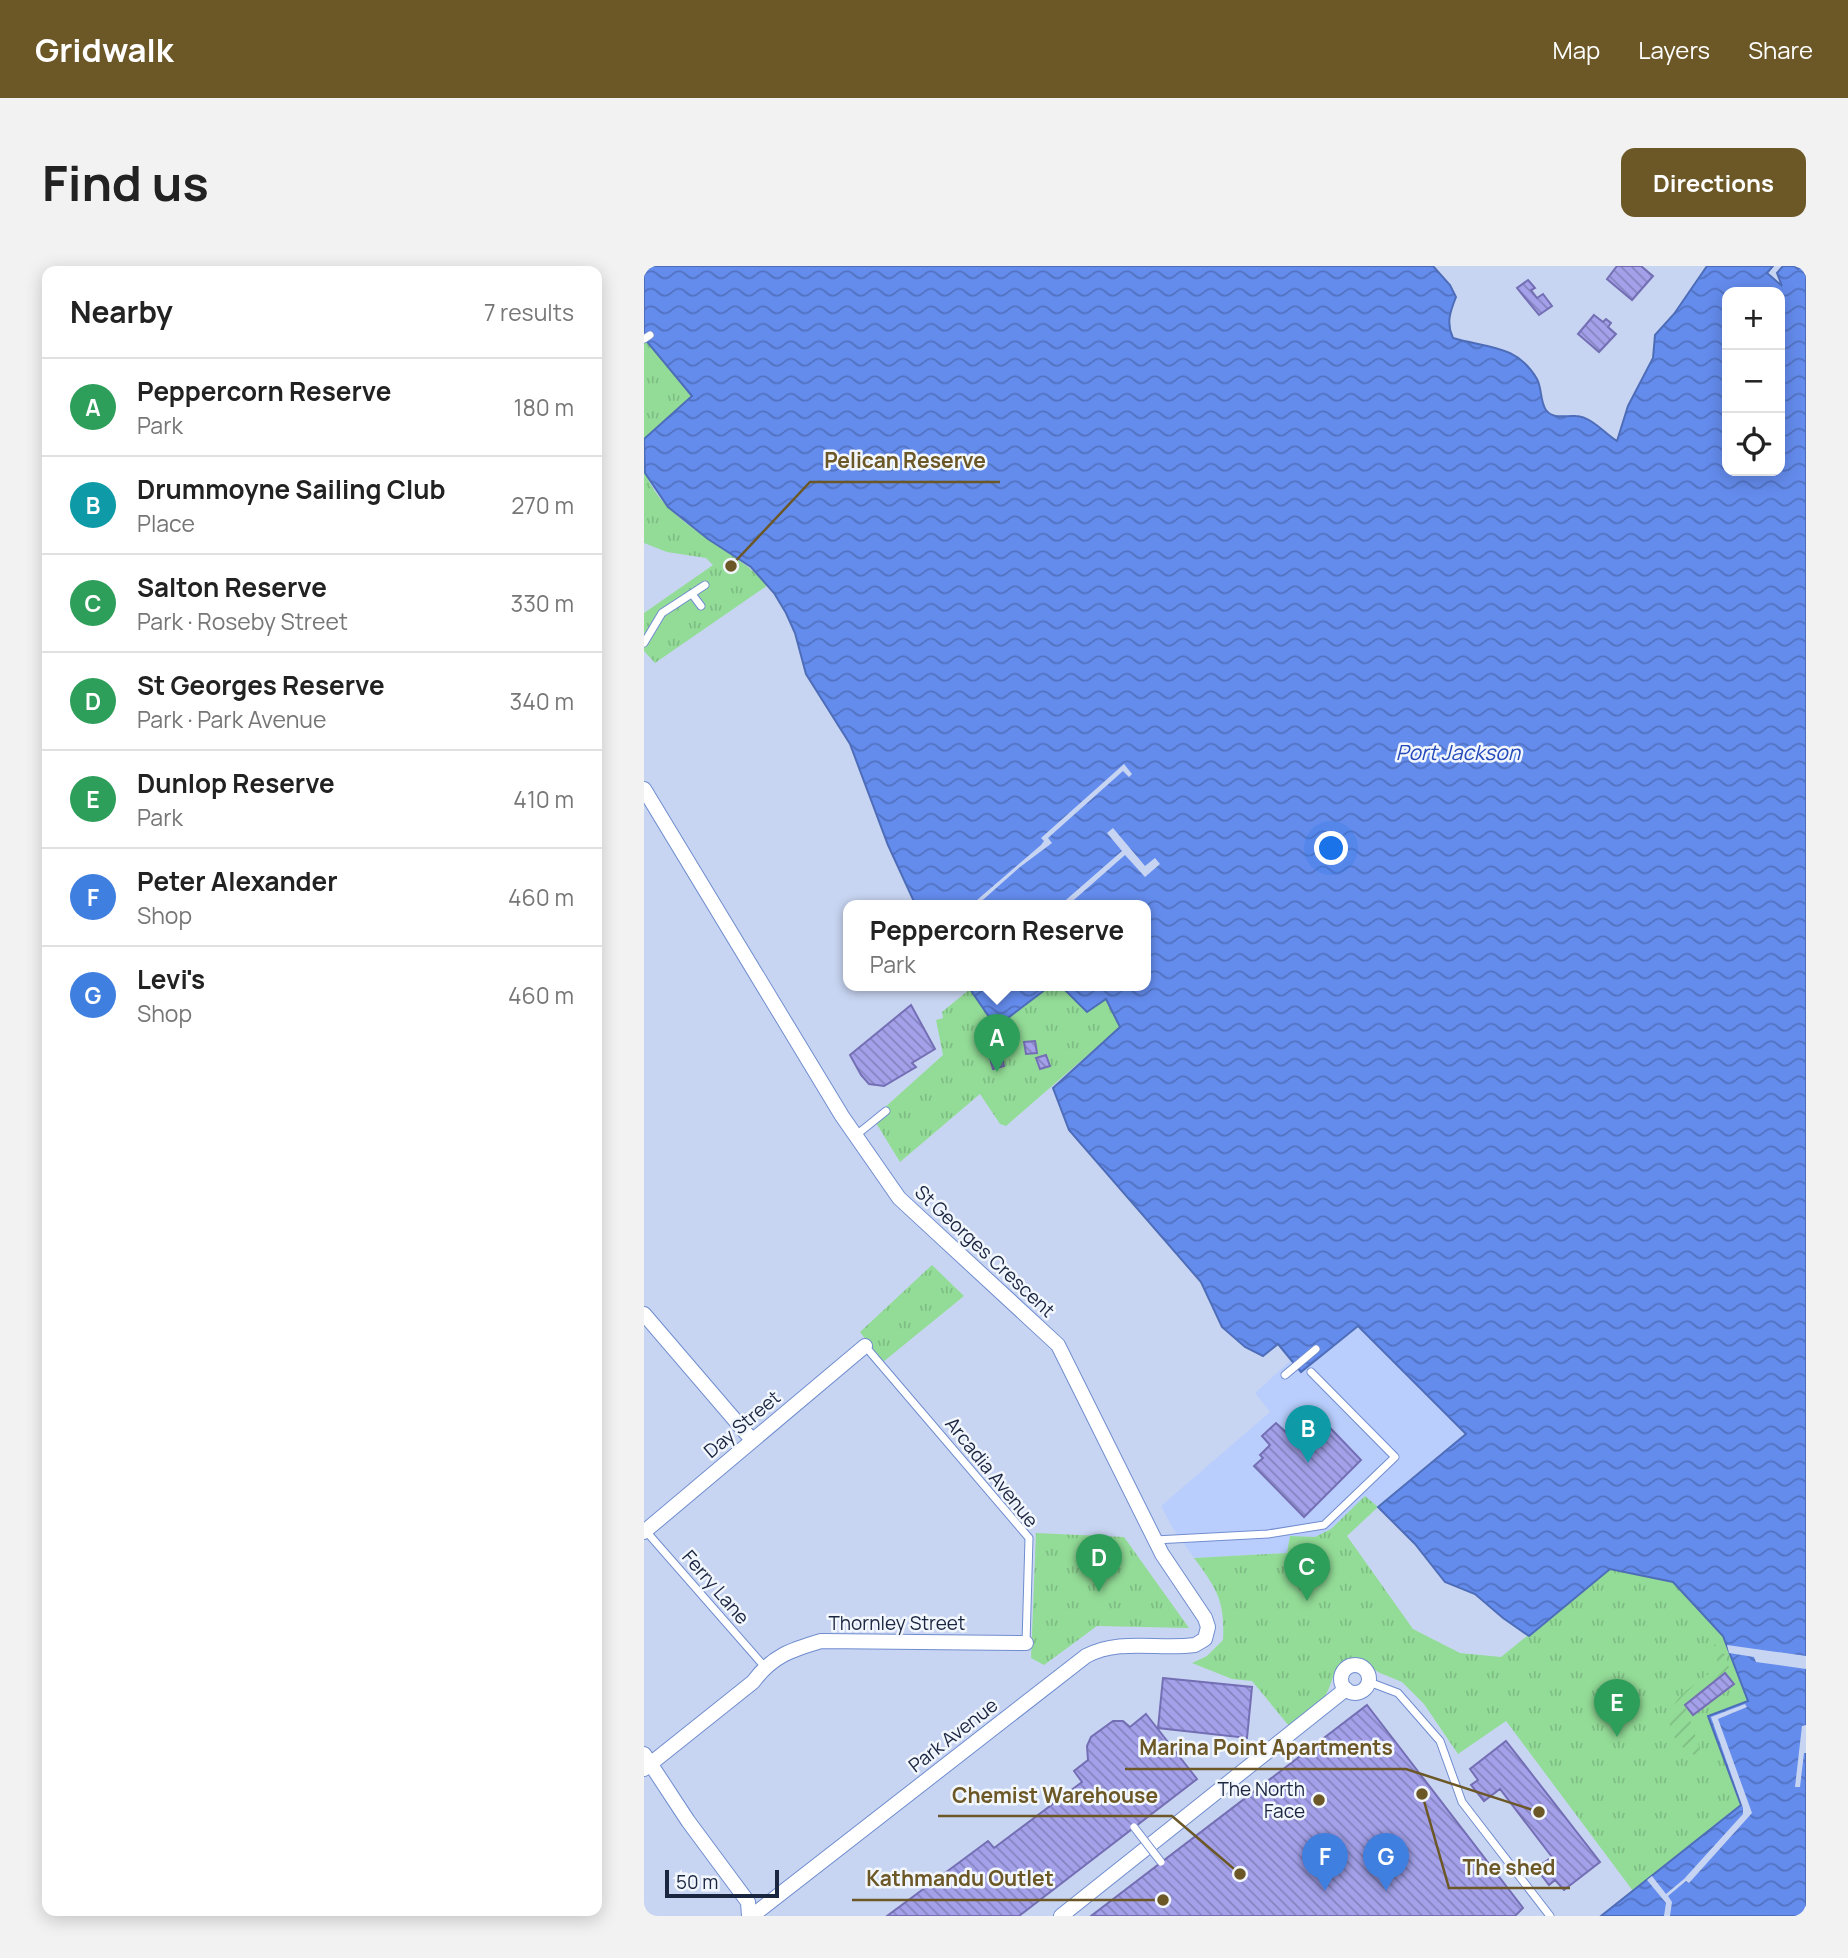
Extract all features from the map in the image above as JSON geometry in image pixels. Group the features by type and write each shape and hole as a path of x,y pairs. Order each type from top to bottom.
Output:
{"street":[{"name":"St Georges Crescent","path":"644,789 856,1136 899,1198 1058,1345 1154,1540 1207,1622 1208,1636 1202,1643"},
{"path":"644,1314 752,1440"},
{"name":"Day Street","path":"645,1531 865,1346"},
{"name":"Thornley Street","path":"646,1762 752,1682 764,1666 792,1649 821,1641 1026,1643"},
{"name":"Park Avenue","path":"750,1916 1086,1656 1108,1647 1188,1646 1202,1643"},
{"path":"1352,1665 1365,1669 1369,1682 1360,1692 1346,1689 1342,1676 1346,1669 1352,1665"},
{"path":"1061,1916 1346,1689"},
{"path":"646,1762 748,1902 750,1916"}],"lane":[{"path":"644,643 662,613 705,585"},
{"path":"692,594 701,607"},
{"path":"856,1136 886,1111"},
{"name":"Arcadia Avenue","path":"865,1346 1029,1538 1026,1643"},
{"path":"1285,1375 1316,1349"},
{"path":"1154,1540 1278,1533 1324,1525 1395,1457 1311,1372"},
{"name":"Ferry Lane","path":"645,1531 764,1666"},
{"path":"1369,1682 1398,1693 1440,1741 1462,1802 1550,1916"},
{"path":"1134,1827 1161,1862"}],"shaded area":[{"path":"1358,1325 1466,1434 1378,1507 1365,1496 1331,1529 1315,1537 1290,1536 1287,1553 1194,1558 1161,1506 1270,1412 1255,1393 1290,1361 1301,1372"}],"green space":[{"path":"644,338 692,396 644,439"},
{"path":"644,469 653,488 666,505 768,585 655,663 644,651 644,613 713,565 706,558 667,552 644,543"},
{"path":"968,991 971,991 996,1027 1043,991 1066,991 1087,1011 1106,999 1120,1027 1006,1126 1000,1124 980,1094 900,1162 873,1118 943,1055 936,1020 943,1018 942,1012"},
{"path":"932,1265 964,1296 883,1362 860,1332"},
{"path":"1365,1496 1378,1507 1347,1536 1413,1629 1460,1653 1501,1657 1610,1569 1673,1582 1723,1636 1748,1701 1708,1716 1741,1805 1633,1891 1506,1721 1458,1754 1424,1704 1402,1682 1357,1659 1337,1669 1321,1702 1289,1726 1252,1681 1232,1679 1192,1663 1207,1656 1223,1640 1223,1615 1218,1596 1194,1558 1287,1553 1290,1536 1315,1537 1331,1529"},
{"path":"1036,1533 1124,1537 1189,1628 1097,1626 1044,1665 1031,1658"},
{"path":"1714,1643 1725,1656 1729,1668 1684,1703 1703,1758 1685,1749 1678,1742 1670,1726 1670,1717 1679,1698 1718,1666"}],"water":[{"name":"Port Jackson","path":"644,266 1433,266 1450,285 1456,297 1450,318 1453,338 1500,349 1520,359 1537,379 1543,403 1549,413 1587,419 1617,441 1628,406 1653,358 1655,335 1674,314 1707,266 1773,266 1767,273 1782,286 1777,273 1783,266 1794,266 1798,269 1806,266 1806,1916 1601,1916 1741,1805 1708,1716 1748,1701 1723,1636 1673,1582 1610,1569 1529,1636 1475,1594 1445,1582 1415,1544 1378,1507 1466,1434 1358,1326 1301,1372 1278,1344 1263,1356 1245,1347 1222,1327 1201,1282 1069,1130 1053,1088 1120,1027 1106,999 1087,1012 1066,991 1151,991 1151,900 913,900 888,845 850,744 806,674 795,633 786,613 774,593 751,567 708,539 668,507 645,473 644,439 692,396 644,338"},
{"path":"971,991 1043,991 996,1027"}],"pier":[{"path":"1124,764 1132,774 1129,777 1123,771 1048,838 1052,843 983,900 977,900 1041,845 1044,841 1041,838"},
{"path":"1113,828 1145,866 1155,858 1160,864 1145,877 1125,855 1074,900 1066,900 1122,851 1107,833"},
{"path":"1727,1645 1806,1656 1806,1669 1756,1662 1754,1657 1729,1653"},
{"path":"1745,1704 1747,1707 1718,1719 1752,1813 1689,1883 1686,1881 1668,1896 1672,1902 1670,1916 1664,1916 1666,1903 1647,1880 1652,1876 1666,1894 1684,1879 1743,1814 1711,1717"},
{"path":"1806,1725 1806,1753 1800,1787 1795,1787 1802,1726"}],"building":[{"path":"1617,266 1641,266 1653,276 1632,300 1607,279"},
{"path":"1528,280 1535,288 1531,290 1537,298 1543,294 1552,306 1539,315 1517,288"},
{"path":"1594,315 1603,322 1606,319 1611,323 1608,327 1616,334 1599,352 1578,334"},
{"path":"911,1005 935,1049 912,1063 916,1067 884,1086 869,1084 850,1055"},
{"path":"1035,1041 1037,1053 1026,1054 1024,1042"},
{"path":"1001,1055 1004,1066 993,1069 990,1058"},
{"path":"1046,1055 1050,1066 1040,1069 1036,1058"},
{"path":"1313,1410 1361,1460 1304,1517 1254,1466 1263,1458 1260,1455 1270,1445 1262,1436 1276,1423 1288,1434"},
{"path":"1725,1673 1734,1684 1693,1715 1685,1705"},
{"path":"1163,1678 1252,1687 1247,1738 1158,1728"},
{"path":"1367,1705 1523,1908 1515,1916 1091,1916"},
{"path":"1146,1714 1197,1779 1019,1916 887,1916 988,1841 994,1848 1082,1782 1074,1771 1088,1760 1087,1746 1091,1737 1113,1721 1123,1721 1130,1727"},
{"path":"1506,1741 1600,1862 1564,1890 1555,1880 1549,1885 1536,1868 1552,1857 1500,1789 1484,1801 1471,1785 1478,1780 1470,1769"}],"place":[{"name":"Pelican Reserve","path":"731,566"},
{"name":"Peppercorn Reserve","path":"997,1072"},
{"name":"Drummoyne Sailing Club","path":"1308,1463"},
{"name":"St Georges Reserve","path":"1099,1592"},
{"name":"Salton Reserve","path":"1307,1601"},
{"name":"Dunlop Reserve","path":"1617,1737"},
{"name":"The shed","path":"1422,1794"},
{"name":"The North Face","path":"1319,1800"},
{"name":"Marina Point Apartments","path":"1539,1812"},
{"name":"Chemist Warehouse","path":"1240,1874"},
{"name":"Peter Alexander","path":"1325,1891"},
{"name":"Levi's","path":"1386,1891"},
{"name":"Kathmandu Outlet","path":"1163,1900"}]}
